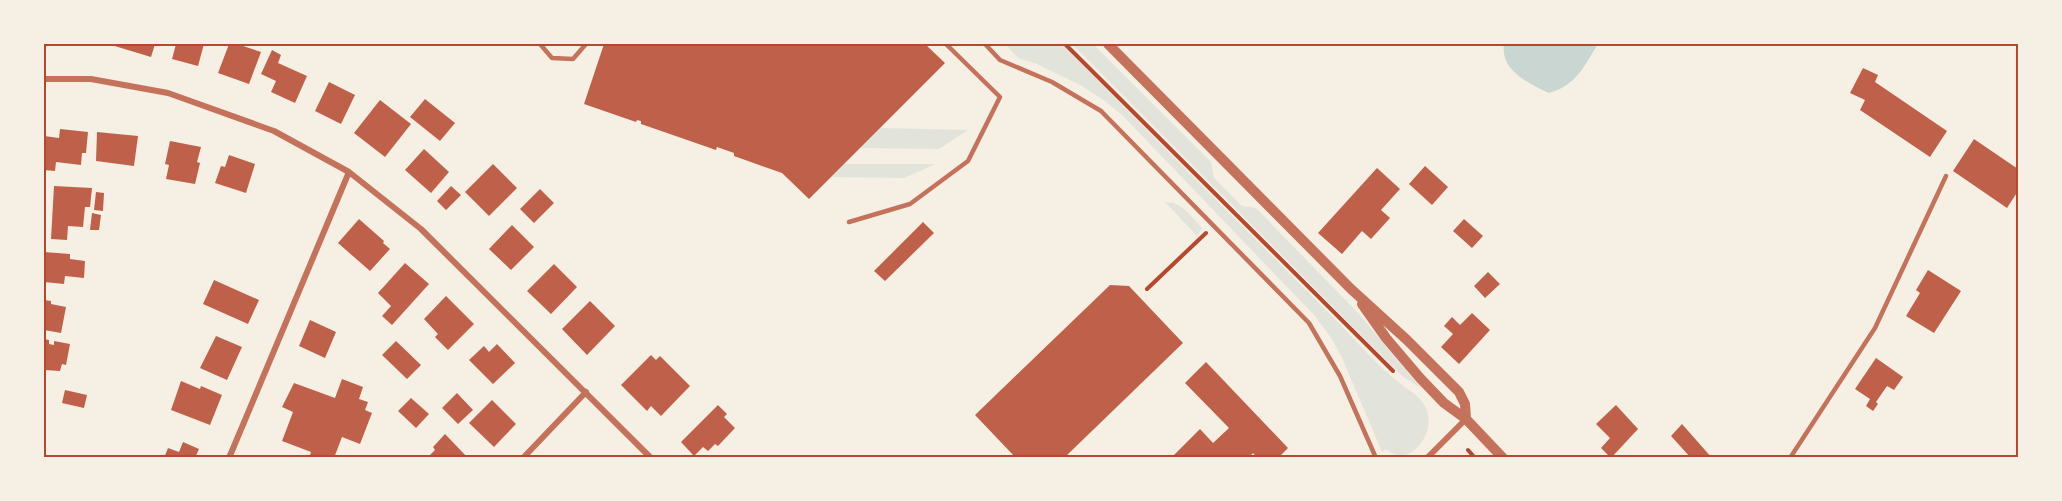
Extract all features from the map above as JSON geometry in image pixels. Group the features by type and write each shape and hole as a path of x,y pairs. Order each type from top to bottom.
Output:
{"street":[{"path":"1108,44 1351,289 1459,392 1464,404 1466,419"},
{"path":"44,79 91,79 168,93 274,131 349,172 421,229 651,458"},
{"path":"229,458 349,172"},
{"path":"1351,289 1386,338 1412,369 1444,403 1466,419 1503,458"},
{"path":"523,458 586,392"},
{"path":"1427,458 1466,419"}],"lane":[{"path":"540,44 552,58 573,59 586,44"},
{"path":"849,222 910,204 968,161 1000,97 946,44"},
{"path":"985,44 1000,60 1052,82 1101,111 1309,323 1340,376 1377,458"},
{"path":"1790,458 1875,328 1946,176"}],"path":[{"path":"1065,44 1399,376"},
{"path":"1147,289 1213,226"},
{"path":"1468,450 1475,458"}],"shaded area":[{"path":"1005,44 1062,44 1374,360 1419,398 1428,416 1428,426 1420,445 1404,455 1395,454 1386,449 1382,452 1343,360 1332,339 1315,316 1123,116 1080,85 1037,64 1018,58"},
{"path":"1072,44 1093,44 1211,162 1214,178 1242,206 1256,208 1359,314 1421,388 1402,376"},
{"path":"1504,44 1598,44 1573,80 1559,90 1549,93 1525,80 1511,69 1504,53"},
{"path":"879,128 968,130 939,149 859,148"},
{"path":"844,164 936,164 904,178 831,177"},
{"path":"1165,202 1176,204 1190,214 1202,228 1197,236"}],"building":[{"path":"108,44 155,44 151,57"},
{"path":"176,44 204,44 198,66 172,59"},
{"path":"229,44 237,44 261,52 249,84 218,73"},
{"path":"604,44 925,44 945,63 809,199 782,173 734,156 734,153 717,147 716,150 641,124 641,121 636,122 584,104"},
{"path":"272,50 281,55 278,63 307,76 295,103 271,92 276,81 261,74"},
{"path":"1863,68 1878,75 1875,82 1947,131 1930,157 1860,110 1865,100 1850,93"},
{"path":"329,82 355,95 341,124 315,111"},
{"path":"425,99 455,123 440,141 410,117"},
{"path":"380,100 411,124 385,157 354,133"},
{"path":"60,129 88,132 86,153 82,153 81,165 56,162 55,171 44,170 44,136 59,138"},
{"path":"97,132 138,136 134,166 96,161"},
{"path":"1974,139 2018,169 2018,191 2007,208 1953,171"},
{"path":"170,141 201,147 195,184 166,179 169,165 165,164"},
{"path":"424,149 449,172 431,193 405,170"},
{"path":"229,155 255,164 246,193 215,183 221,166 225,167"},
{"path":"493,164 517,188 489,216 465,192"},
{"path":"1425,166 1448,187 1432,205 1409,184"},
{"path":"1377,168 1400,189 1381,210 1390,218 1371,239 1362,231 1342,254 1318,233"},
{"path":"54,186 92,188 90,207 85,207 83,227 68,226 67,240 51,239"},
{"path":"451,186 461,195 446,210 437,201"},
{"path":"540,189 554,203 534,223 520,209"},
{"path":"96,192 104,193 103,211 94,210"},
{"path":"92,213 101,215 99,230 90,230"},
{"path":"359,219 390,249 370,271 338,243"},
{"path":"1464,219 1483,236 1472,248 1453,231"},
{"path":"923,222 934,233 885,281 874,271"},
{"path":"512,225 534,247 511,270 489,249"},
{"path":"44,252 70,254 70,259 85,261 84,278 65,276 64,284 44,282"},
{"path":"405,263 429,284 392,325 382,316 391,306 378,293"},
{"path":"554,264 577,287 551,314 527,291"},
{"path":"1928,270 1961,291 1934,333 1906,316 1920,293 1916,290"},
{"path":"1488,272 1500,284 1485,298 1474,286"},
{"path":"214,280 259,300 248,324 203,304"},
{"path":"1110,285 1129,286 1183,343 1064,458 1016,458 975,415"},
{"path":"446,296 474,324 448,350 435,337 438,334 424,319"},
{"path":"44,300 66,307 61,333 44,330"},
{"path":"590,301 615,326 587,355 562,329"},
{"path":"1472,313 1490,330 1459,364 1441,347 1453,334 1444,326 1452,317 1460,325"},
{"path":"310,320 336,332 325,358 299,346"},
{"path":"216,336 242,347 227,380 200,368"},
{"path":"44,339 54,345 54,341 70,344 66,365 62,364 60,371 44,370"},
{"path":"396,341 421,365 407,379 382,355"},
{"path":"497,344 515,363 493,384 469,360 484,346 489,352"},
{"path":"651,355 656,360 660,356 690,386 661,416 651,406 647,411 621,385"},
{"path":"1876,358 1903,377 1894,390 1887,386 1873,411 1866,406 1870,399 1855,389"},
{"path":"1206,362 1288,448 1278,458 1257,458 1253,453 1248,458 1171,458 1200,429 1213,443 1229,428 1185,383"},
{"path":"342,379 363,387 359,399 368,402 365,410 372,413 360,444 342,437 334,458 309,458 311,452 282,441 293,412 282,407 294,383 335,398"},
{"path":"181,381 222,395 210,425 171,410"},
{"path":"65,390 87,395 84,408 62,403"},
{"path":"457,393 473,410 458,424 442,408"},
{"path":"411,398 429,414 416,428 398,411"},
{"path":"492,400 516,424 494,447 469,423"},
{"path":"718,405 727,414 724,417 735,428 718,446 715,444 708,451 703,447 694,456 681,442"},
{"path":"1616,405 1638,429 1611,458 1601,448 1610,438 1596,424"},
{"path":"1682,424 1712,458 1691,458 1671,436"},
{"path":"445,434 468,458 427,458"},
{"path":"183,442 199,449 195,458 164,458 168,448 179,452"}]}
